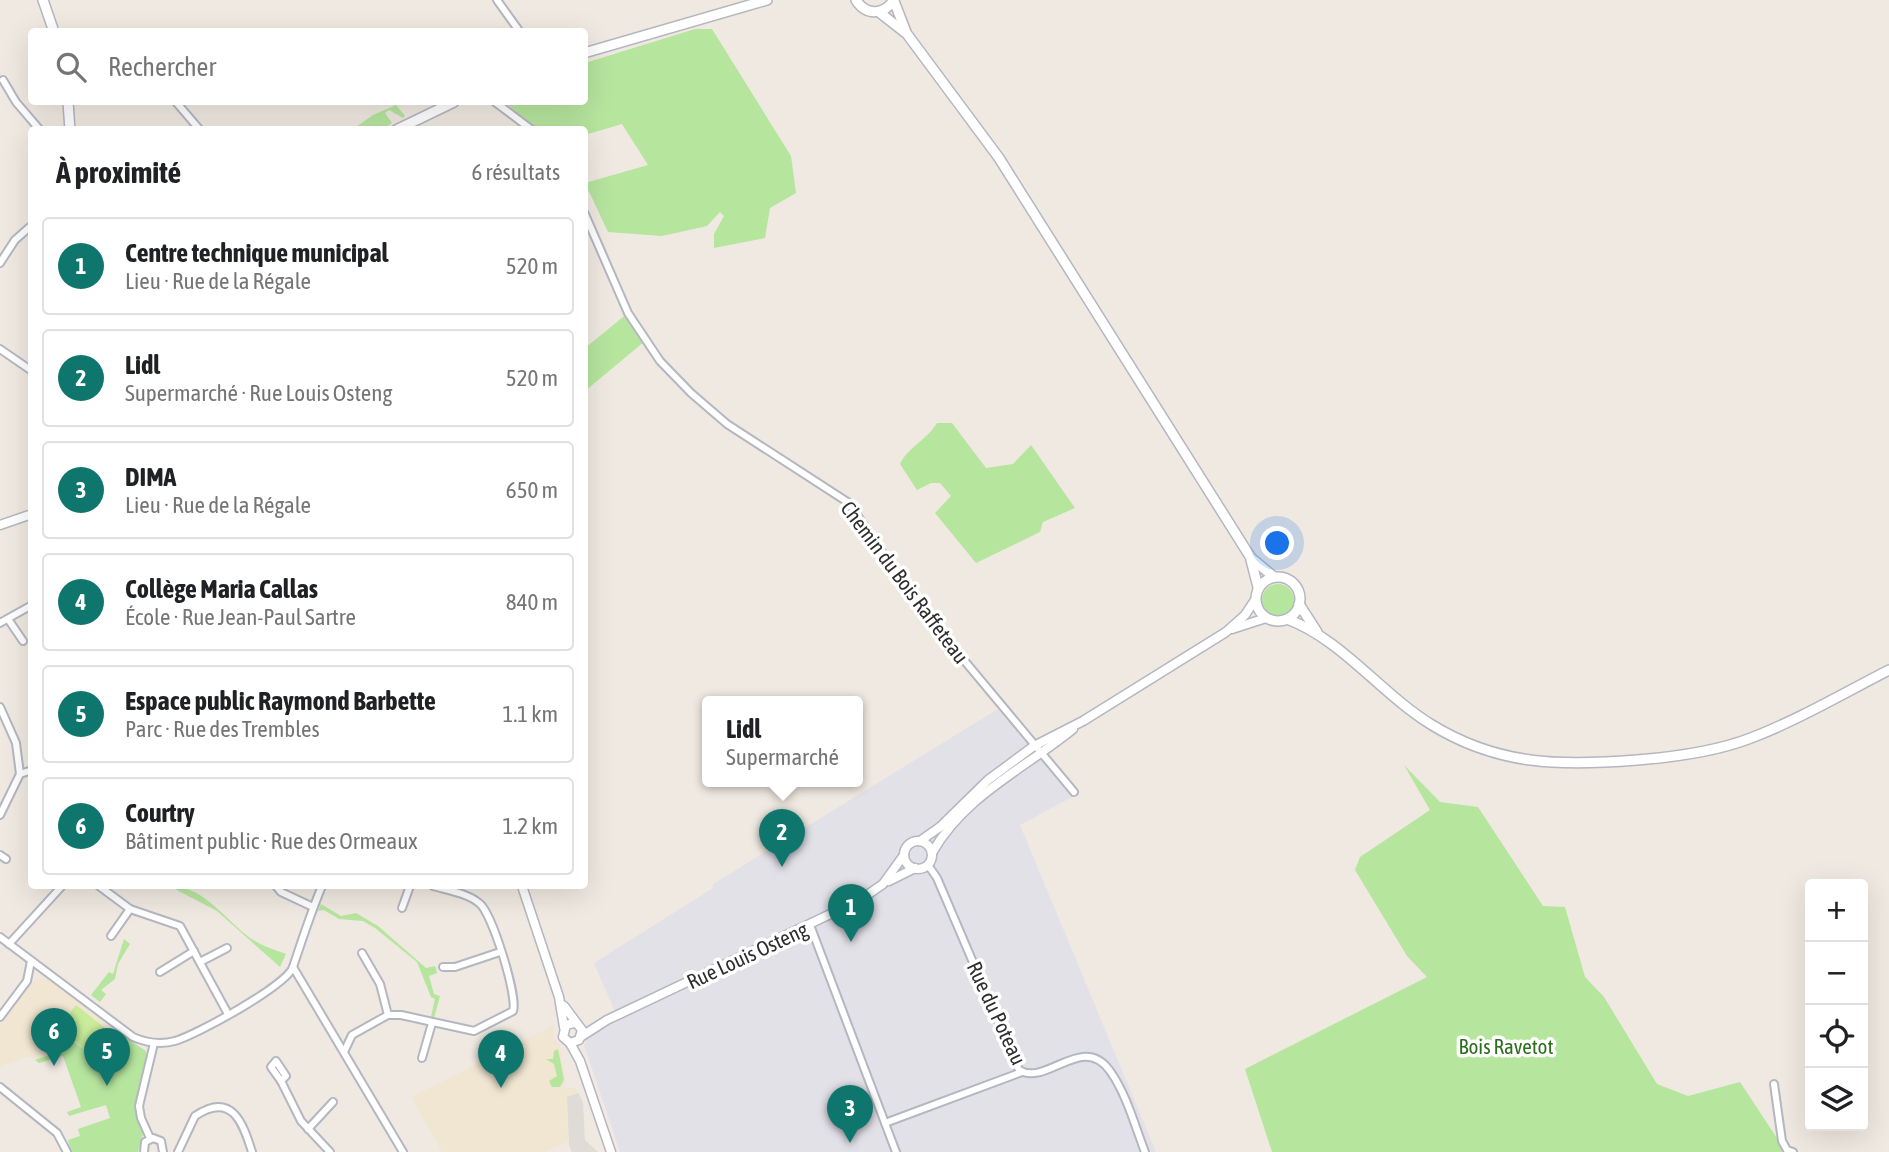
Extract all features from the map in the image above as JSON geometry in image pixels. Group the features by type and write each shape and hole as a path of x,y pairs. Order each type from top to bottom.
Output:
{"main road":[{"path":"43,0 53,28"},
{"path":"588,52 767,0"},
{"path":"846,0 857,1 867,10 879,12 907,34 999,158 1251,558 1274,577 1288,579 1295,585 1299,604 1318,634"},
{"path":"879,12 894,0 907,34"},
{"path":"68,105 70,126"},
{"path":"404,126 448,105"},
{"path":"1251,558 1258,587 1255,600 1258,610 1266,618 1276,621 1287,619 1318,634 1408,710 1443,732 1490,752 1554,764 1653,758 1734,744 1889,670"},
{"path":"1258,587 1274,577"},
{"path":"1287,619 1299,604"}],"street":[{"path":"497,0 517,28"},
{"path":"3,80 16,102 37,126"},
{"path":"179,105 197,126"},
{"path":"499,105 527,126"},
{"name":"Chemin du Bois Raffeteau","path":"588,221 628,313 660,361 727,424 849,503 910,595 1074,792"},
{"path":"0,263 15,240 28,229"},
{"path":"0,349 28,368"},
{"path":"0,525 28,515"},
{"path":"1038,749 979,798 946,832 928,864 915,868 907,863 904,855 909,844 920,841 940,827 988,780 1226,632 1245,615 1255,600"},
{"path":"0,623 28,607"},
{"path":"1226,632 1266,618"},
{"path":"8,619 23,642"},
{"path":"0,707 16,743 20,774 0,815"},
{"path":"20,774 28,771"},
{"path":"920,841 928,844 932,853"},
{"name":"Rue Louis Osteng","path":"883,884 904,855"},
{"name":"Rue du Poteau","path":"928,864 937,878 1015,1064 1022,1072 1035,1073 1083,1057 1103,1063 1113,1074 1145,1152"},
{"name":"Rue Louis Osteng","path":"577,1040 607,1020 810,925 915,868"},
{"path":"9,944 59,889"},
{"path":"103,889 130,909 177,923 228,1014"},
{"path":"278,889 313,907"},
{"path":"0,937 129,1034 153,1043 180,1040 271,990 293,967 321,889"},
{"path":"402,908 409,889"},
{"path":"333,1035 352,1035 388,1015 474,1031 510,1015 515,999 486,912 480,903 441,889"},
{"path":"523,889 559,997 563,1037 577,1040"},
{"path":"111,936 130,909"},
{"path":"810,925 895,1152"},
{"path":"200,962 227,948"},
{"path":"160,972 194,951"},
{"path":"443,967 455,967 500,952"},
{"path":"362,953 380,984 388,1015"},
{"path":"0,1017 27,981 32,961"},
{"path":"293,967 403,1152"},
{"path":"559,997 576,1024 580,1061 611,1152"},
{"name":"Rue Louis Osteng","path":"564,1027 607,1020"},
{"path":"422,1058 432,1023"},
{"path":"344,1052 352,1035"},
{"path":"150,1138 139,1106 153,1043"},
{"path":"884,1123 1022,1072"},
{"path":"281,1081 292,1105 308,1129 330,1152"},
{"path":"1774,1084 1782,1141 1787,1150 1793,1152"},
{"path":"0,1087 63,1141 66,1152"},
{"path":"308,1129 333,1102"},
{"path":"178,1152 195,1116 216,1108 228,1109 240,1118 252,1152"},
{"path":"144,1152 145,1142 150,1138 159,1139 165,1151"},
{"path":"60,1152 63,1141"}],"shaded area":[{"path":"998,709 1074,796 1020,825 1156,1152 620,1152 584,1045 590,1035 619,1021 594,963 713,888 713,884"},
{"path":"40,978 49,980 110,1027 88,1052 71,1040 61,1051 35,1060 30,1056 0,1066 0,1024 32,982"},
{"path":"554,1025 553,1038 560,1044 566,1088 575,1088 578,1092 567,1097 568,1142 543,1152 442,1152 411,1097"},
{"path":"577,1090 583,1102 585,1140 598,1152 572,1152 569,1146 567,1097 578,1093"}],"green space":[{"path":"695,29 712,29 791,156 796,193 770,208 765,238 714,248 714,234 724,216 720,212 707,226 662,236 608,232 588,189 588,182 648,165 622,124 588,134 588,126 534,126 508,105 588,105 588,62"},
{"path":"396,105 405,116 403,118 389,110 385,113 392,123 387,126 357,126 373,115"},
{"path":"628,313 645,341 588,388 588,346"},
{"path":"937,423 952,423 986,468 1013,464 1031,445 1075,508 1043,522 1040,532 976,563 935,513 951,496 940,483 931,483 917,490 900,464"},
{"path":"1278,584 1289,589 1294,600 1289,611 1278,616 1267,611 1262,600 1267,589"},
{"name":"Bois Ravetot","path":"1404,765 1440,802 1478,807 1543,906 1565,907 1585,977 1604,997 1657,1084 1688,1096 1740,1082 1786,1152 1272,1152 1245,1069 1427,977 1407,956 1355,870 1360,857 1430,810"},
{"path":"175,889 187,889 205,898 255,941 286,954 280,967 217,911"},
{"path":"321,904 341,916 356,913 378,926 426,968 435,966 437,973 429,976 434,994 440,996 434,1018 431,1017 435,999 431,997 417,962 363,921 339,919 324,910 318,911"},
{"path":"124,939 130,944 118,964 115,979 101,990 106,994 100,1002 91,995 109,972 113,974"},
{"path":"76,1005 105,1028 87,1051 58,1028"},
{"path":"110,1027 146,1051 147,1064 135,1104 143,1134 138,1152 71,1152 68,1140 80,1136 78,1129 110,1118 106,1105 69,1116 67,1112 81,1107 63,1056 39,1063 35,1060 61,1051 71,1040 88,1052"},
{"path":"558,1049 564,1080 560,1087 552,1087 549,1081 557,1076 554,1064 546,1059 553,1059 554,1051"}],"place":[{"name":"Lidl","path":"782,867"},
{"name":"Centre technique municipal","path":"851,942"},
{"name":"Courtry","path":"54,1066"},
{"name":"Espace public Raymond Barbette","path":"107,1086"},
{"name":"Collège Maria Callas","path":"501,1088"},
{"name":"DIMA","path":"850,1143"}]}
